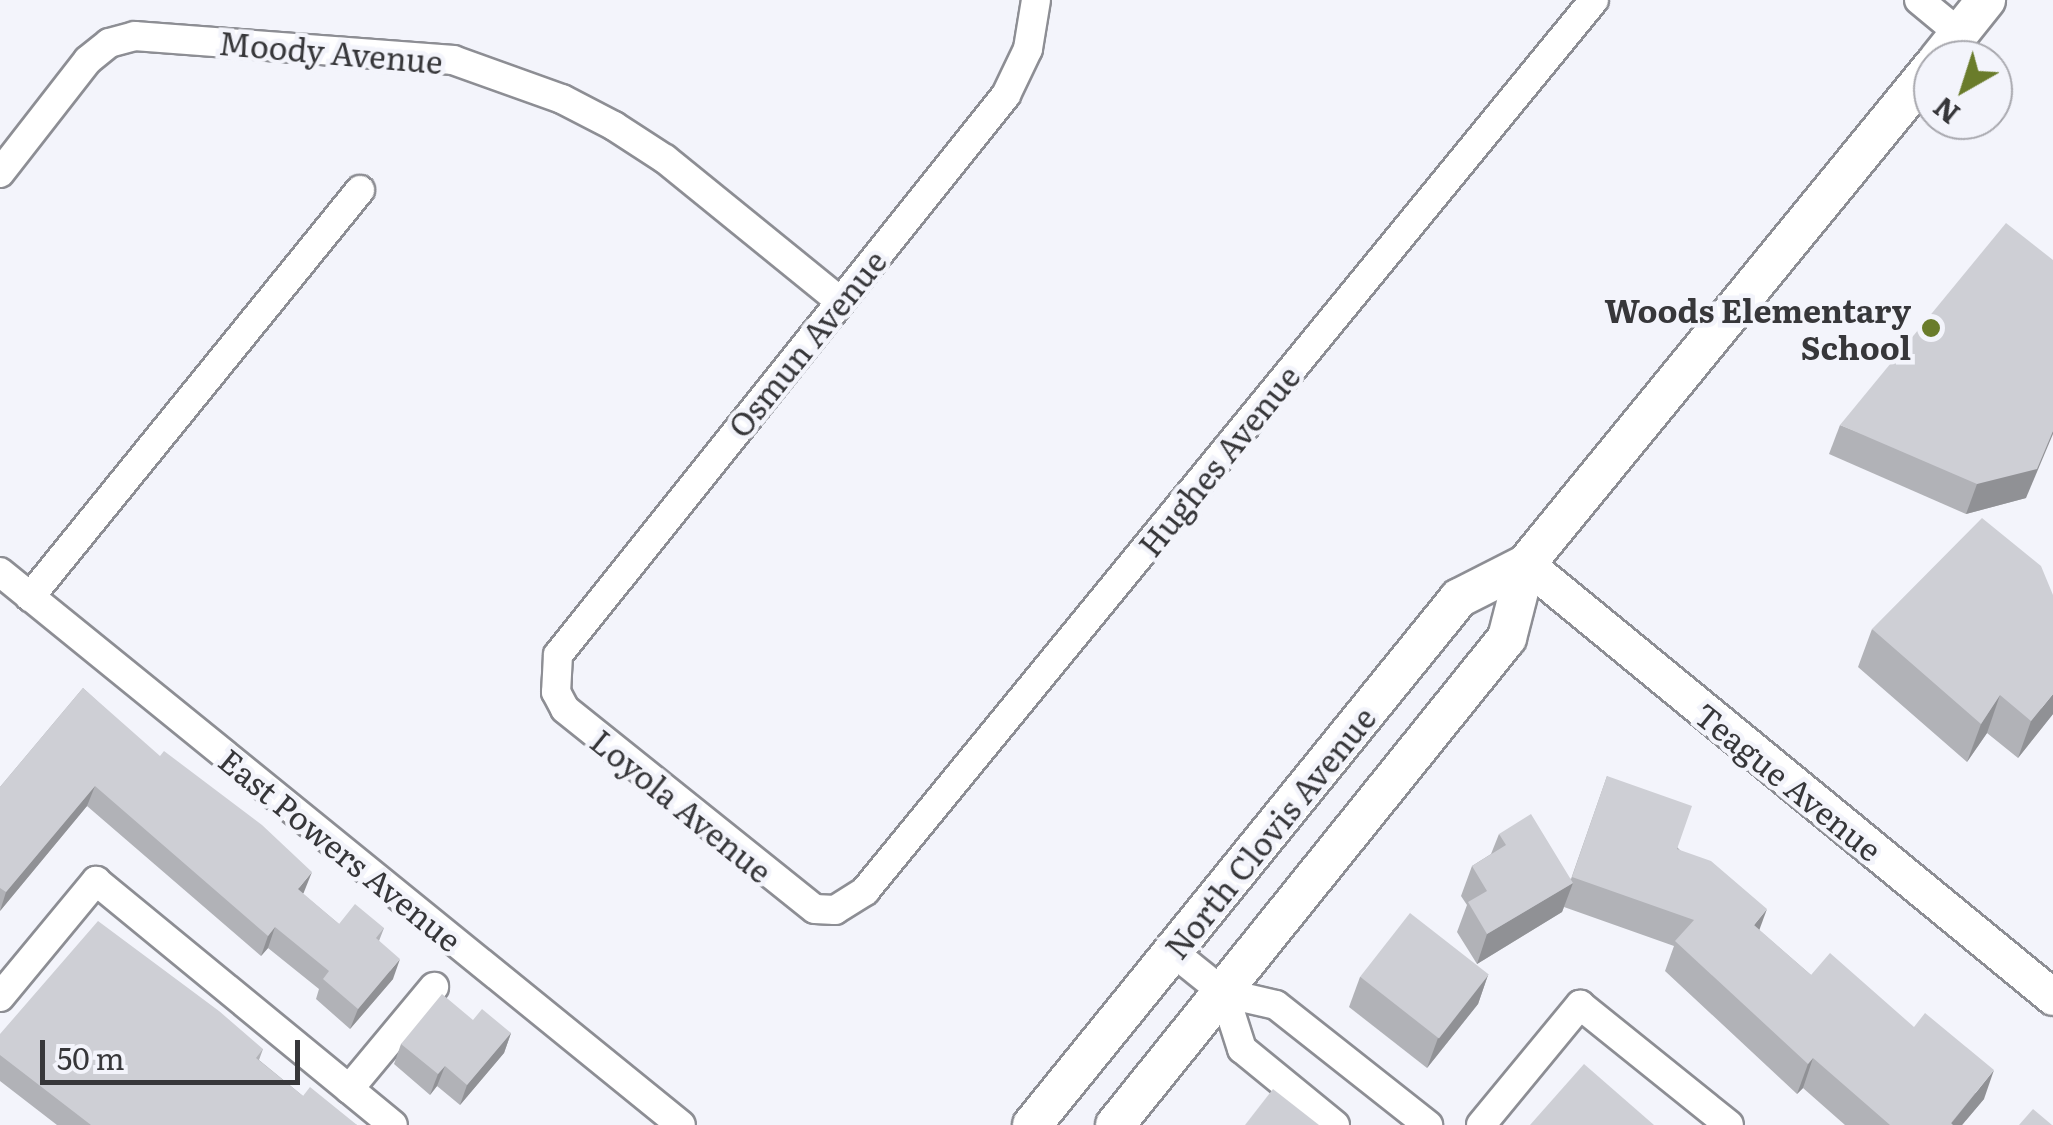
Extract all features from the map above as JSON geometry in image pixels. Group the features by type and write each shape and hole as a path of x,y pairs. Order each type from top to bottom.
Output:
{"main road":[{"name":"North Clovis Avenue","path":"1954,40 1986,0"},
{"name":"North Clovis Avenue","path":"1032,1125 1459,598 1526,564 1913,90"},
{"name":"North Clovis Avenue","path":"1115,1125 1507,638 1526,564"}],"street":[{"name":"Osmun Avenue","path":"554,674 567,638 1006,95 1028,49 1036,0"},
{"name":"Hughes Avenue","path":"834,910 865,892 1594,0"},
{"path":"1919,0 1937,40"},
{"name":"Moody Avenue","path":"0,173 109,42 135,36 405,54 502,74 562,98 666,158 840,301"},
{"path":"30,597 360,190"},
{"name":"Teague Avenue","path":"1526,564 2053,997"},
{"name":"East Powers Avenue","path":"0,572 682,1125"},
{"name":"Loyola Avenue","path":"554,674 565,709 798,900 834,910"},
{"path":"0,997 96,881 393,1125"},
{"path":"1173,952 1224,993 1276,1005 1428,1125"},
{"path":"349,1089 434,987"},
{"path":"1224,993 1242,1049 1335,1125"},
{"path":"1481,1125 1580,1004 1728,1125"}],"building":[{"path":"2006,223 2053,260 2053,431 2037,469 1977,484 1840,425"},
{"path":"1982,518 2041,566 2053,595 2053,694 2031,721 2000,695 1981,724 1872,629"},
{"path":"83,688 160,756 164,751 262,825 312,872 298,889 339,924 355,904 384,928 376,938 400,959 358,1009 323,979 329,971 275,927 268,936 95,786 6,892 0,888 0,787"},
{"path":"1607,776 1692,806 1677,849 1711,861 1767,909 1754,925 1811,975 1830,953 1914,1027 1925,1013 1994,1070 1953,1125 1890,1125 1813,1058 1808,1064 1675,941 1694,920 1572,877"},
{"path":"1531,814 1573,883 1487,934 1468,902 1487,891 1472,866 1506,845 1499,834"},
{"path":"1410,913 1489,975 1439,1038 1360,977"},
{"path":"98,921 219,1011 263,1049 256,1058 303,1096 310,1087 357,1125 91,1125 0,1055 0,1034"},
{"path":"442,994 473,1020 482,1009 511,1033 467,1085 445,1066 438,1074 401,1044"},
{"path":"1584,1064 1654,1125 1530,1125"},
{"path":"1273,1089 1319,1125 1245,1125"},
{"path":"2033,1109 2052,1125 2019,1125"}],"place":[{"name":"Woods Elementary School","path":"1931,328"}]}
